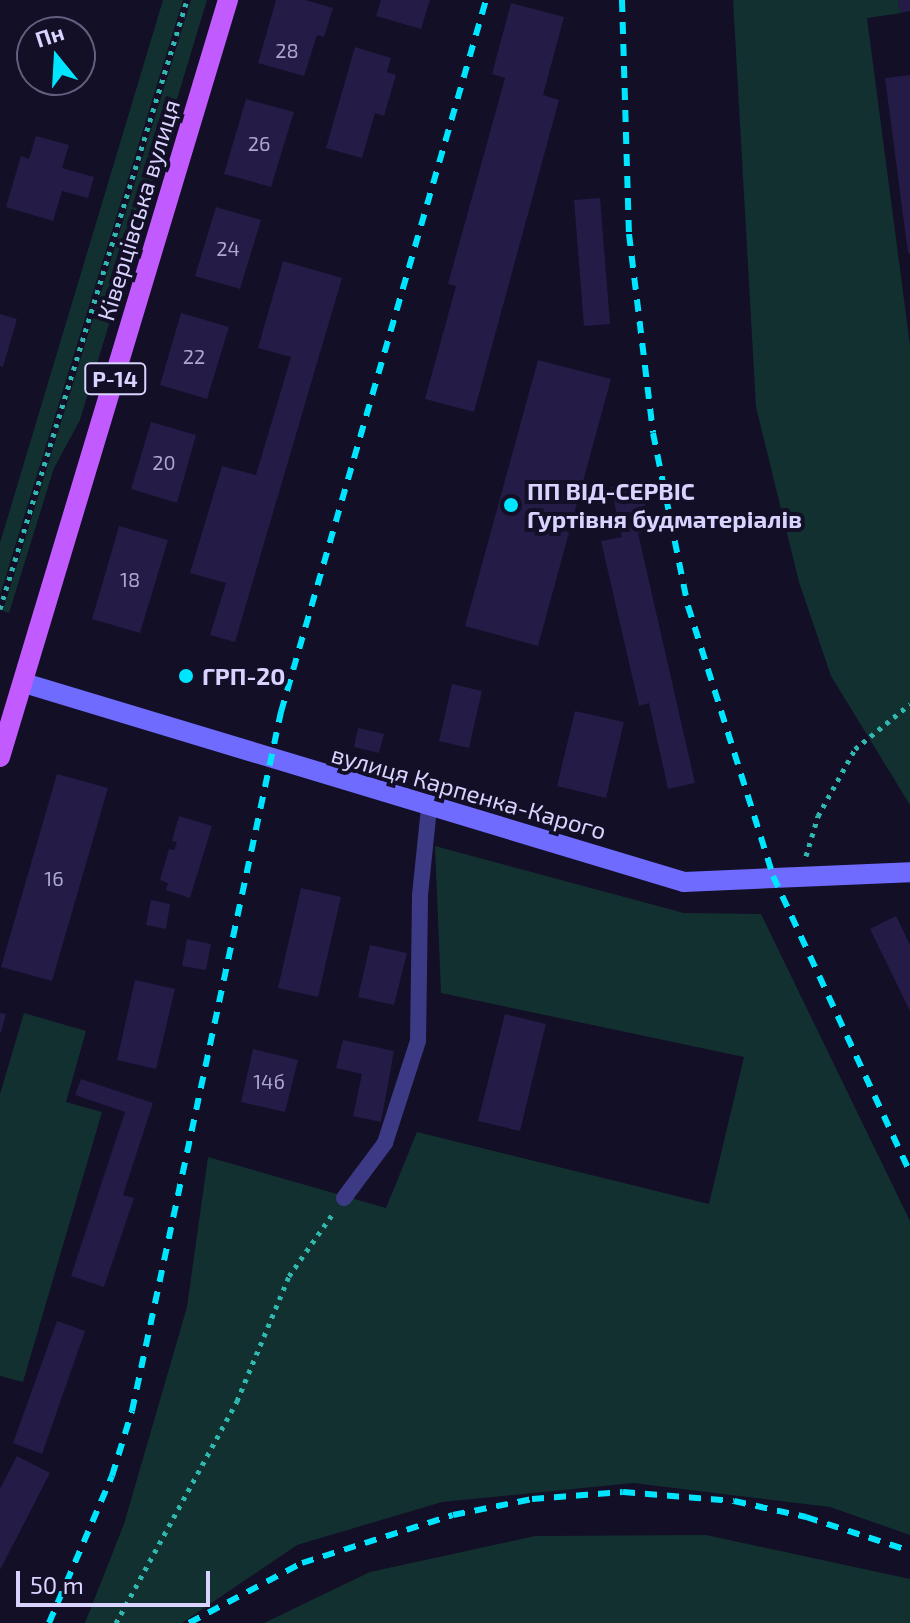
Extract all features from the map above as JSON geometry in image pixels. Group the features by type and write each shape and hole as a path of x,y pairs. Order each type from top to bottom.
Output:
{"main road":[{"name":"Ківерцівська вулиця","path":"0,757 228,0"},
{"name":"вулиця Карпенка-Карого","path":"24,683 429,808 684,882 910,872"}],"lane":[{"path":"344,1198 385,1143 418,1041 420,895 429,808"}],"path":[{"path":"0,609 187,0"},
{"path":"800,876 818,816 855,749 910,704"},
{"path":"116,1623 237,1401 289,1276 344,1198"}],"green space":[{"path":"163,0 183,0 0,595 0,543"},
{"path":"191,0 207,0 80,420 54,468 9,613 3,611"},
{"path":"733,0 898,0 901,13 867,18 910,345 910,805 831,676 799,582 756,407"},
{"path":"435,846 684,913 761,914 910,1221 910,1535 830,1507 633,1483 442,1502 297,1545 182,1623 85,1623 124,1524 187,1307 208,1157 386,1208 417,1132 709,1204 744,1057 441,993"},
{"path":"24,1013 86,1031 66,1102 102,1112 23,1382 0,1376 0,1094"},
{"path":"706,1535 910,1579 910,1623 264,1623 370,1572 535,1536"}],"building":[{"path":"276,0 305,0 333,8 324,37 317,35 304,76 258,63"},
{"path":"381,0 430,0 421,29 376,16"},
{"path":"898,0 910,0 910,11 901,13"},
{"path":"511,3 564,17 543,95 559,100 474,412 425,399 456,286 448,284 505,78 492,74"},
{"path":"355,47 391,58 387,72 396,75 384,116 375,113 362,158 326,148"},
{"path":"910,75 910,253 908,253 885,78"},
{"path":"246,99 294,112 271,187 224,174"},
{"path":"36,136 69,145 62,168 94,177 88,198 62,191 53,221 6,207 21,156 29,159"},
{"path":"600,198 610,324 584,326 574,200"},
{"path":"216,207 261,220 240,289 195,276"},
{"path":"283,261 342,278 235,642 210,635 226,583 190,573 222,466 256,475 291,357 258,348"},
{"path":"181,313 229,327 207,399 160,385"},
{"path":"0,314 17,319 3,367 0,366"},
{"path":"538,360 611,379 538,646 465,626"},
{"path":"151,422 196,435 177,503 131,489"},
{"path":"640,481 652,530 638,533 695,783 668,789 649,703 639,706 601,541 622,537 611,487"},
{"path":"119,526 168,540 140,633 92,619"},
{"name":"ГРП-20","path":"180,668 195,672 192,684 176,679"},
{"path":"452,684 482,691 469,748 439,741"},
{"path":"575,711 624,722 606,798 557,786"},
{"path":"358,728 384,734 379,753 354,747"},
{"path":"57,774 108,788 52,981 1,967"},
{"path":"179,816 212,826 190,898 166,890 168,883 160,880 169,849 174,850 177,842 172,841"},
{"path":"301,888 341,897 318,997 278,988"},
{"path":"151,900 170,904 166,929 146,925"},
{"path":"896,916 910,945 910,1011 870,929"},
{"path":"187,939 211,944 206,970 182,966"},
{"path":"370,945 407,953 394,1005 358,997"},
{"path":"135,980 175,989 156,1069 117,1060"},
{"path":"0,1013 6,1014 1,1033 0,1032"},
{"path":"505,1014 546,1024 520,1131 478,1121"},
{"path":"343,1040 394,1051 381,1122 353,1116 362,1074 336,1068"},
{"path":"253,1049 298,1060 285,1112 241,1102"},
{"path":"81,1079 153,1103 123,1195 134,1198 104,1287 71,1276 125,1112 75,1095"},
{"path":"57,1321 85,1331 42,1454 13,1443"},
{"path":"17,1456 50,1473 0,1570 0,1489"}],"railway":[{"path":"49,1623 112,1476 132,1411 281,712 486,0"},
{"path":"622,0 629,234 653,433 688,606 773,876 910,1172"},
{"path":"189,1623 302,1563 453,1515 532,1499 623,1492 734,1501 806,1517 910,1551"}],"place":[{"name":"ПП ВІД-СЕРВІС Гуртівня будматеріалів","path":"511,505"},
{"name":"ГРП-20","path":"186,676"}]}
